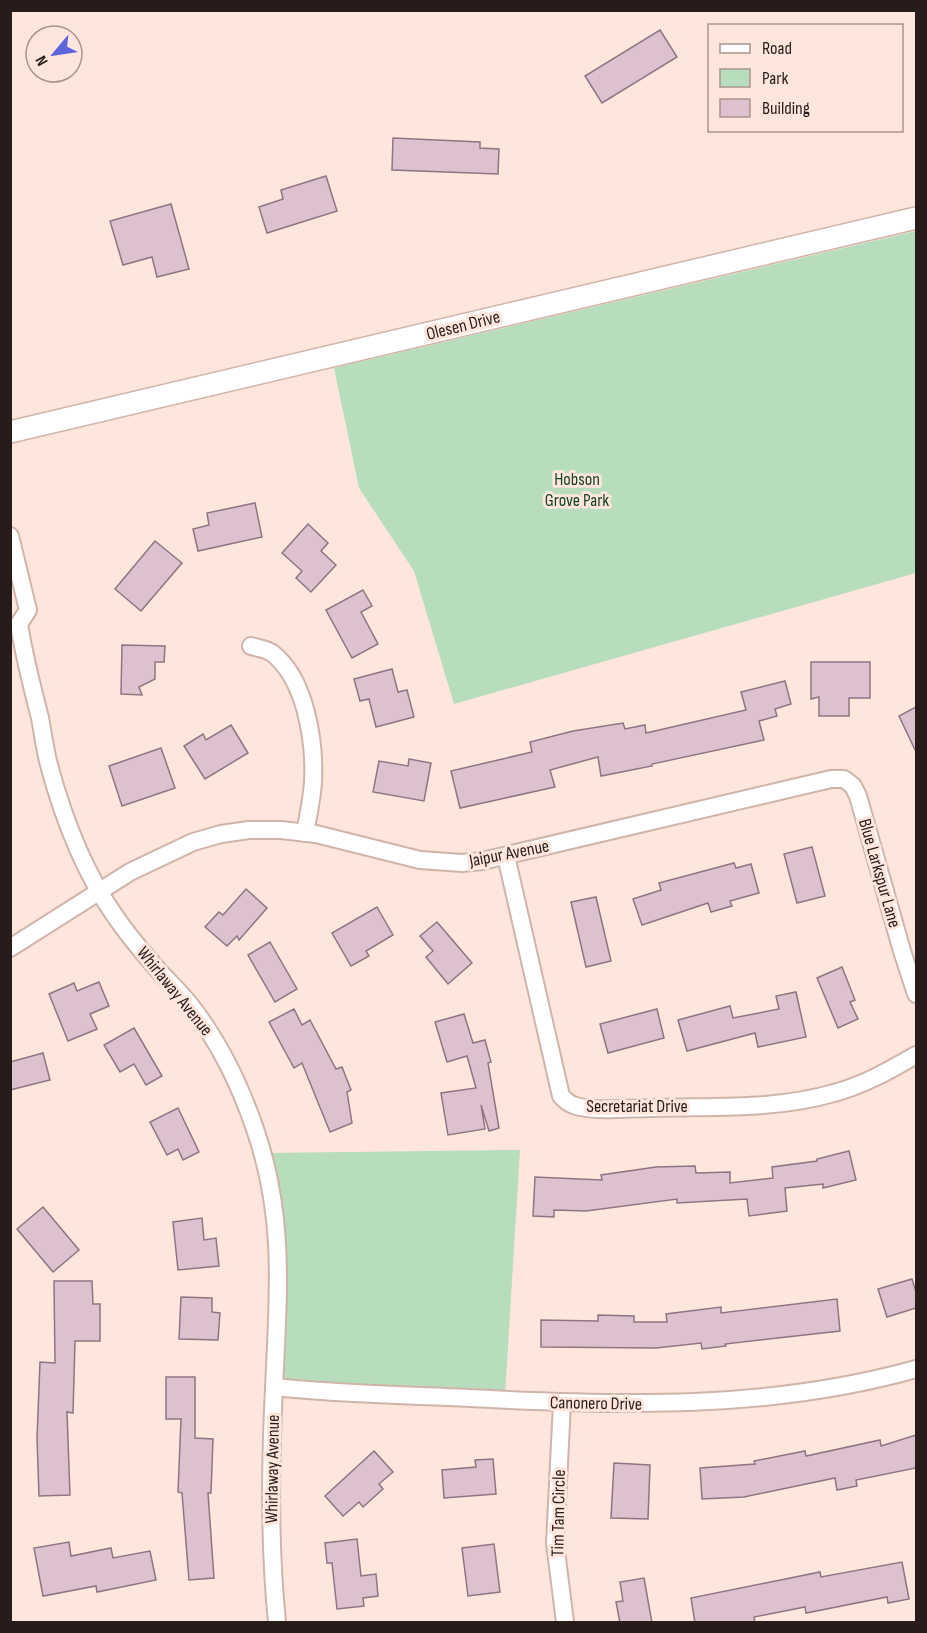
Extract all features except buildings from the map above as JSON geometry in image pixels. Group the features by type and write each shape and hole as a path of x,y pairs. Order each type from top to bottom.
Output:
{"street":[{"name":"Olesen Drive","path":"10,432 916,218"},
{"name":"Whirlaway Avenue","path":"10,536 28,610 15,622 16,648 60,801 100,892 157,969 191,1005 212,1036 242,1095 255,1128 270,1183 278,1249 278,1308 270,1492 271,1567 277,1623"},
{"path":"250,646 271,652 285,666 297,684 306,710 312,751 313,780 305,833"},
{"name":"Jaipur Avenue","path":"10,948 130,872 193,842 221,834 249,830 281,830 305,833 420,860 462,863 506,856 831,780 844,779 854,786"},
{"name":"Blue Larkspur Lane","path":"854,786 916,994"},
{"name":"Secretariat Drive","path":"506,856 561,1096 568,1103 578,1106 615,1108 766,1105 807,1100 836,1093 872,1079 916,1055"},
{"name":"Canonero Drive","path":"274,1387 562,1403 705,1403 846,1386 916,1369"},
{"name":"Tim Tam Circle","path":"562,1403 555,1543 565,1623"}],"green space":[{"name":"Hobson Grove Park","path":"916,231 916,573 454,704 414,571 359,488 334,368"},
{"path":"520,1150 505,1396 278,1384 267,1153"}]}
